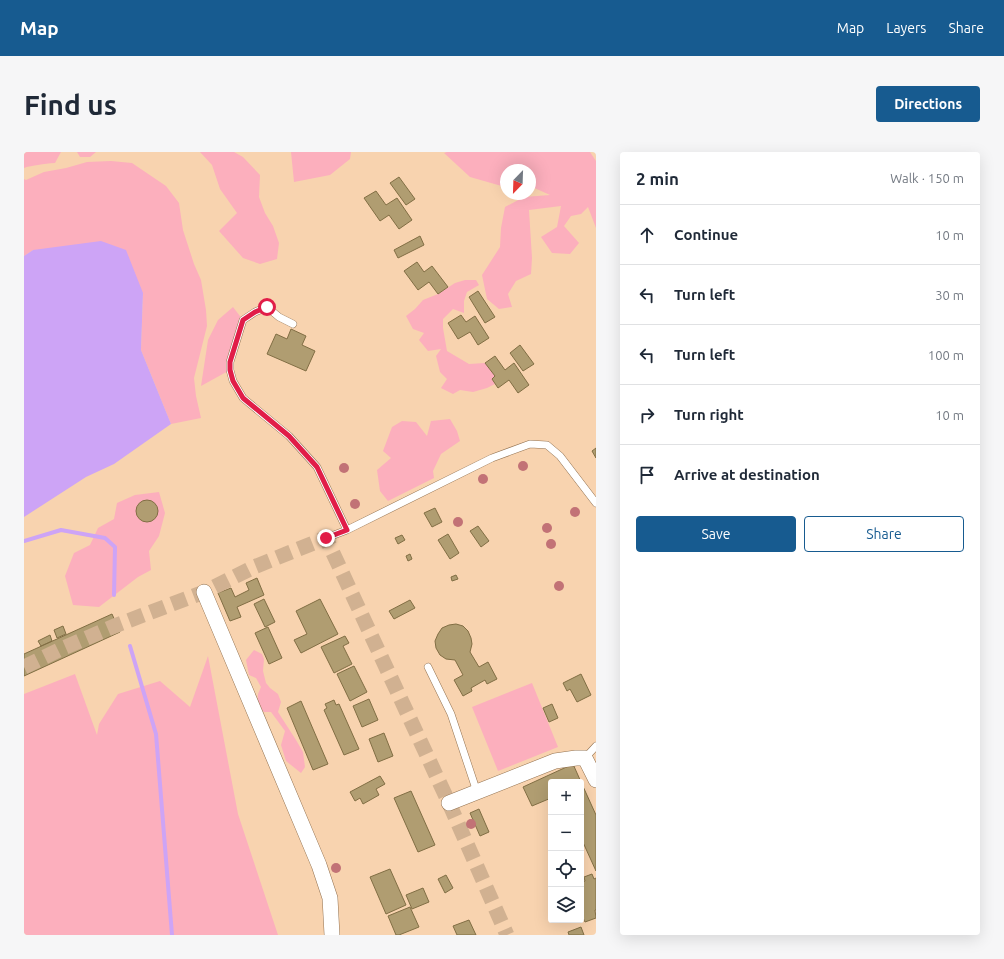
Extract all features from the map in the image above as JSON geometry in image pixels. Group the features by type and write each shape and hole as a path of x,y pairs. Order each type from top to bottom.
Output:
{"street":[{"path":"204,592 319,865 330,898 332,935"},
{"path":"449,803 555,761 585,758 596,780"}],"lane":[{"path":"294,324 279,317 267,307 255,312 243,320 230,362 230,370 233,381 243,398 289,436 317,467 347,530"},
{"path":"326,538 347,530 492,458 530,444 547,445 560,456 596,503"},
{"path":"428,667 451,714 476,792"},
{"path":"585,758 596,746"}],"shaded area":[{"path":"24,152 61,152 55,163 24,168"},
{"path":"77,152 96,152 90,157 80,157"},
{"path":"200,152 234,152 243,157 260,175 259,197 265,213 273,226 279,243 277,259 260,264 243,258 219,231 237,213 220,189 212,165"},
{"path":"291,152 351,152 350,159 330,175 294,182"},
{"path":"590,152 596,161 596,228 588,207 581,214 571,216 564,226 579,243 570,254 552,253 541,237 557,227 561,206 529,210 532,258 531,274 516,281 508,294 512,307 499,309 487,299 482,275 500,247 501,228 505,207 518,200 536,200 536,196 550,195 536,189 536,164 500,164 500,186 470,177 444,153"},
{"path":"111,161 132,163 166,186 179,203 183,230 201,280 206,310 207,326 194,378 201,418 171,424 141,350 143,293 33,250 24,256 24,179 26,180 44,172 87,162"},
{"path":"101,241 126,250 143,293 141,350 171,424 114,464 86,477 24,517 24,256 33,250"},
{"path":"465,280 476,280 479,285 467,292 464,301 464,313 453,309 443,319 447,351 469,364 485,363 495,376 492,379 495,384 473,392 460,390 453,394 441,388 447,379 440,372 436,356 441,349 428,351 419,340 424,333 413,329 406,316 423,300 438,294 455,283"},
{"path":"233,307 243,320 230,370 201,386 208,340 218,320"},
{"path":"450,419 457,431 460,441 441,454 433,471 434,478 388,501 380,491 377,470 391,458 383,451 392,427 402,421 416,422 427,436 431,421"},
{"path":"159,492 165,513 159,536 149,551 151,570 138,577 99,607 73,605 65,576 74,553 90,545 98,528 114,519 117,503 135,495"},
{"path":"254,650 262,654 264,659 263,671 266,683 278,694 281,702 278,712 303,752 305,767 301,773 286,761 281,745 285,731 271,712 264,712 257,706 258,694 261,687 256,678 249,675 246,660"},
{"path":"208,656 238,814 278,935 24,935 24,694 75,674 97,735 99,724 118,694 160,681 190,707"},
{"path":"532,683 558,747 498,771 472,707"}],"building":[{"path":"399,177 415,199 406,205 390,183"},
{"path":"376,191 386,205 397,198 412,220 399,229 389,215 380,221 364,198"},
{"path":"420,236 424,245 398,258 394,250"},
{"path":"417,262 424,272 432,266 448,287 438,294 429,282 418,290 404,271"},
{"path":"478,291 495,317 485,323 469,297"},
{"path":"461,315 466,322 475,316 489,338 478,345 470,332 458,339 448,323"},
{"path":"291,329 306,336 302,345 315,351 306,371 267,354 276,334 287,339"},
{"path":"520,345 534,364 523,371 510,353"},
{"path":"495,356 505,370 514,363 529,385 518,393 509,380 498,388 492,379 495,376 485,363"},
{"path":"596,448 596,458 592,451"},
{"path":"147,500 155,503 158,511 155,519 147,522 139,519 136,511 139,503"},
{"path":"435,508 442,522 432,527 424,513"},
{"path":"478,526 489,541 481,547 470,531"},
{"path":"448,534 459,553 450,559 438,540"},
{"path":"402,535 405,540 398,544 395,538"},
{"path":"410,554 412,559 408,561 406,556"},
{"path":"456,575 458,579 452,581 451,577"},
{"path":"257,578 264,595 237,607 241,617 230,621 218,593 231,588 235,597 249,590 246,583"},
{"path":"264,599 275,622 265,627 254,604"},
{"path":"320,599 338,634 301,653 294,640 307,634 296,611"},
{"path":"410,600 415,608 394,619 389,611"},
{"path":"112,614 120,632 24,676 24,654"},
{"path":"456,624 463,626 468,631 472,644 470,652 479,667 488,662 497,679 487,684 485,680 471,688 472,691 463,696 454,680 463,675 455,660 446,659 440,655 436,648 435,641 442,628"},
{"path":"63,626 66,634 57,638 54,630"},
{"path":"268,627 282,658 269,664 255,633"},
{"path":"50,635 52,641 41,646 38,641"},
{"path":"345,636 349,643 343,646 352,664 334,673 321,647"},
{"path":"354,666 367,692 350,701 337,674"},
{"path":"581,674 591,695 577,702 570,689 567,691 563,683"},
{"path":"369,699 378,720 362,727 353,706"},
{"path":"334,700 336,705 339,704 359,749 344,755 324,710 327,708 325,704"},
{"path":"301,701 328,764 313,770 287,708"},
{"path":"552,704 558,718 549,722 543,708"},
{"path":"384,733 393,756 378,762 369,739"},
{"path":"573,764 580,779 548,779 548,799 532,806 523,787"},
{"path":"380,776 385,784 376,789 379,795 363,804 360,798 355,801 350,792"},
{"path":"584,789 596,815 596,871 584,845"},
{"path":"411,791 435,845 418,852 394,798"},
{"path":"479,809 489,832 480,836 470,813"},
{"path":"390,869 406,905 386,914 370,877"},
{"path":"592,874 594,879 596,878 596,918 585,922 584,920 584,877"},
{"path":"446,875 453,888 445,893 438,879"},
{"path":"423,888 429,902 412,909 406,895"},
{"path":"410,907 419,927 396,935 388,916"},
{"path":"469,920 476,935 457,935 453,926"},
{"path":"581,927 584,935 569,935 568,932"}],"waterway":[{"path":"24,541 61,530 105,538 115,547 114,595"},
{"path":"130,646 156,734 172,935"}],"tunnel":[{"path":"24,667 117,625 204,592 254,567 326,538 449,803 507,935"}],"route":[{"path":"267,307 255,312 243,320 230,362 230,370 233,381 243,398 289,436 317,467 347,530 326,538"}]}
